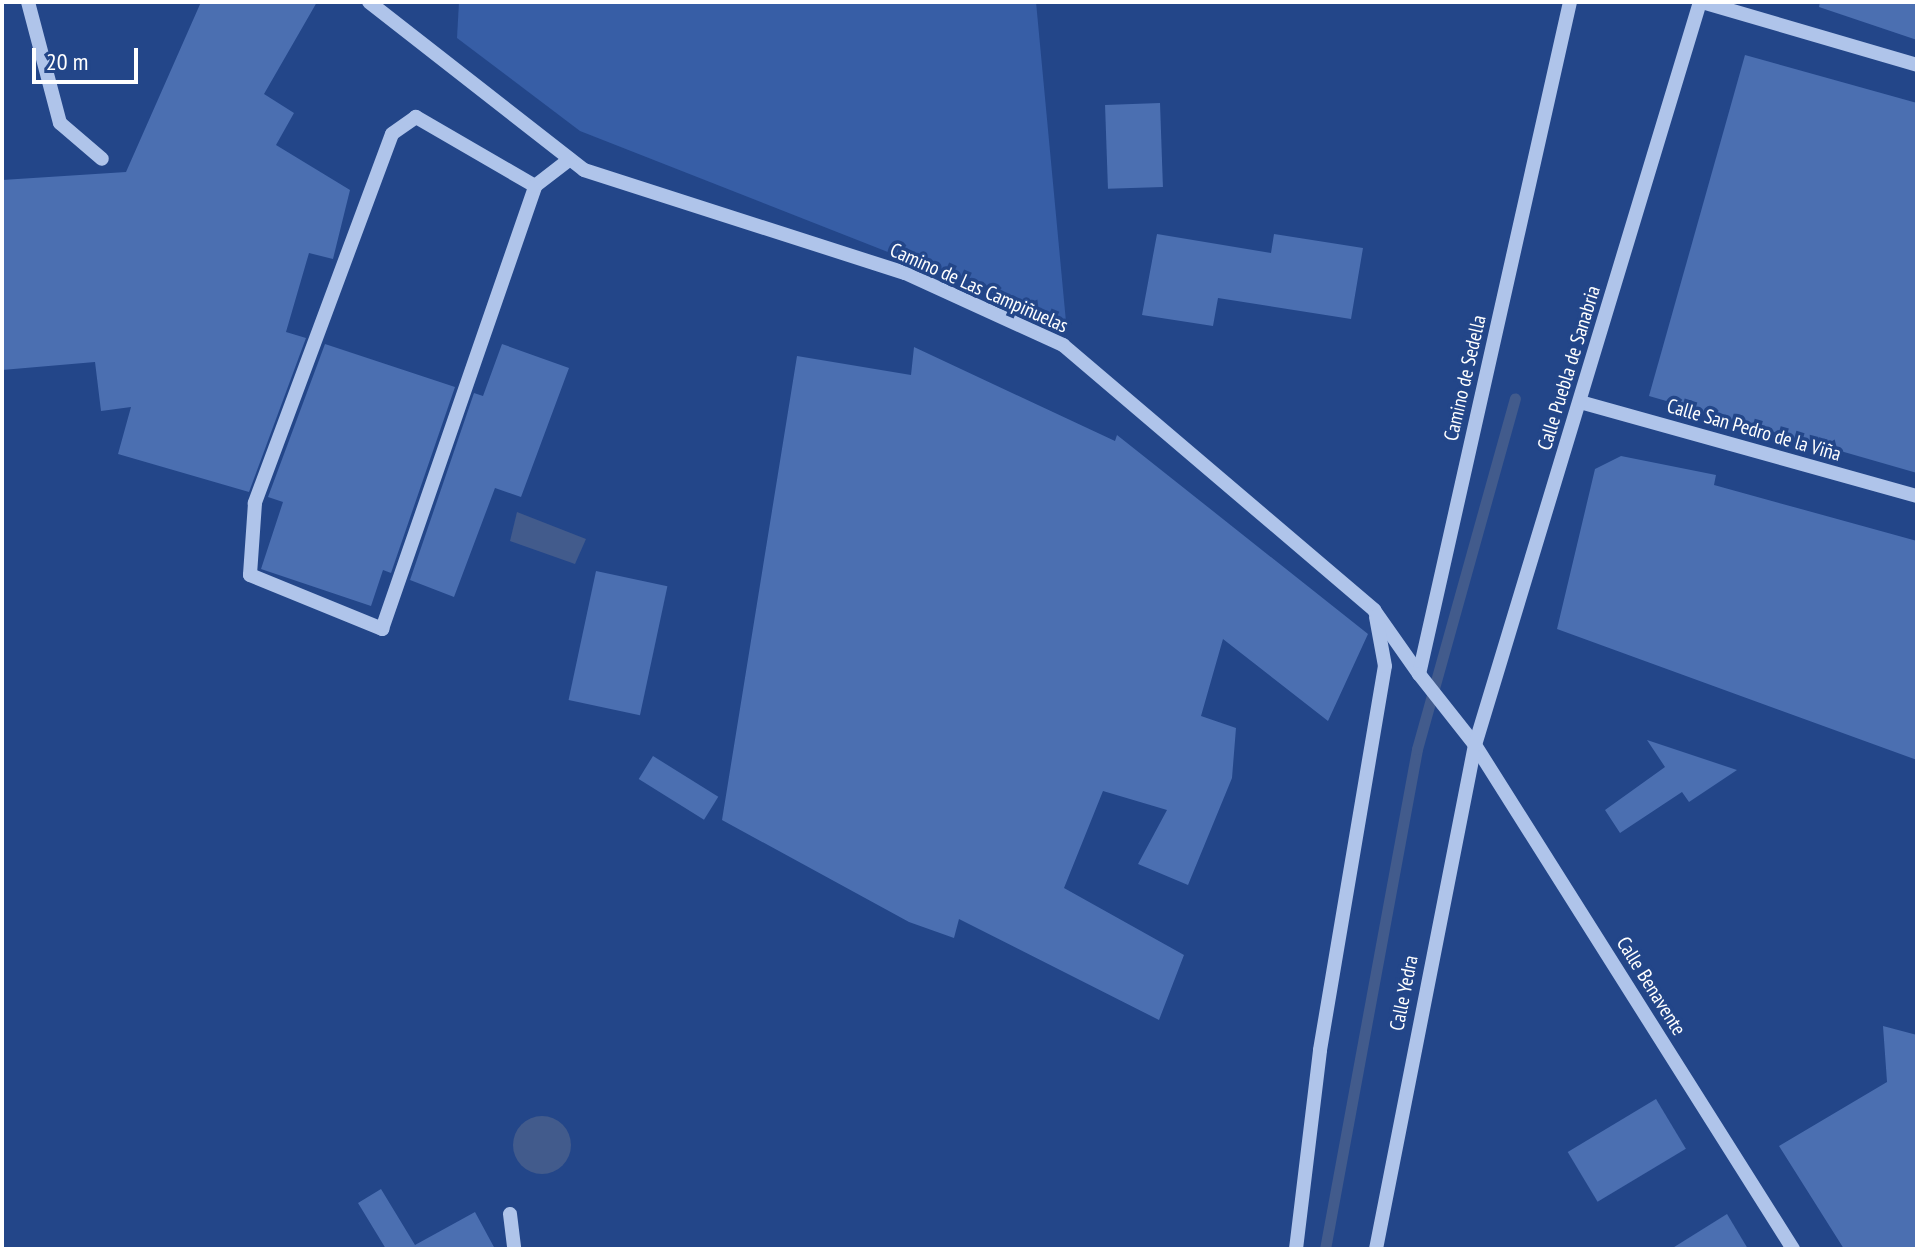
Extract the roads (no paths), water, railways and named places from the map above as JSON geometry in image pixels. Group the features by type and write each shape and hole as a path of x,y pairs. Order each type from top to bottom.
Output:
{"street":[{"path":"28,2 60,123 102,159"},
{"name":"Camino de Las Campiñuelas","path":"369,2 384,17 570,159 905,273 1063,345 1374,610 1419,674"},
{"path":"384,17 390,2"},
{"name":"Camino de Sedella","path":"1419,674 1570,2"},
{"path":"1701,2 1917,65"},
{"name":"Calle Puebla de Sanabria","path":"1475,745 1701,2"},
{"path":"535,186 416,117 392,134 255,503 250,575 382,629 535,186 570,159"},
{"name":"Calle San Pedro de la Viña","path":"1580,402 1917,496"},
{"path":"1296,1249 1320,1050 1385,666 1374,610"},
{"path":"1419,674 1475,745"},
{"name":"Calle Yedra","path":"1376,1249 1475,745"},
{"name":"Calle Benavente","path":"1475,745 1793,1249"},
{"path":"510,1214 514,1249"}],"waterway":[{"path":"1325,1249 1417,749 1515,398"}]}
